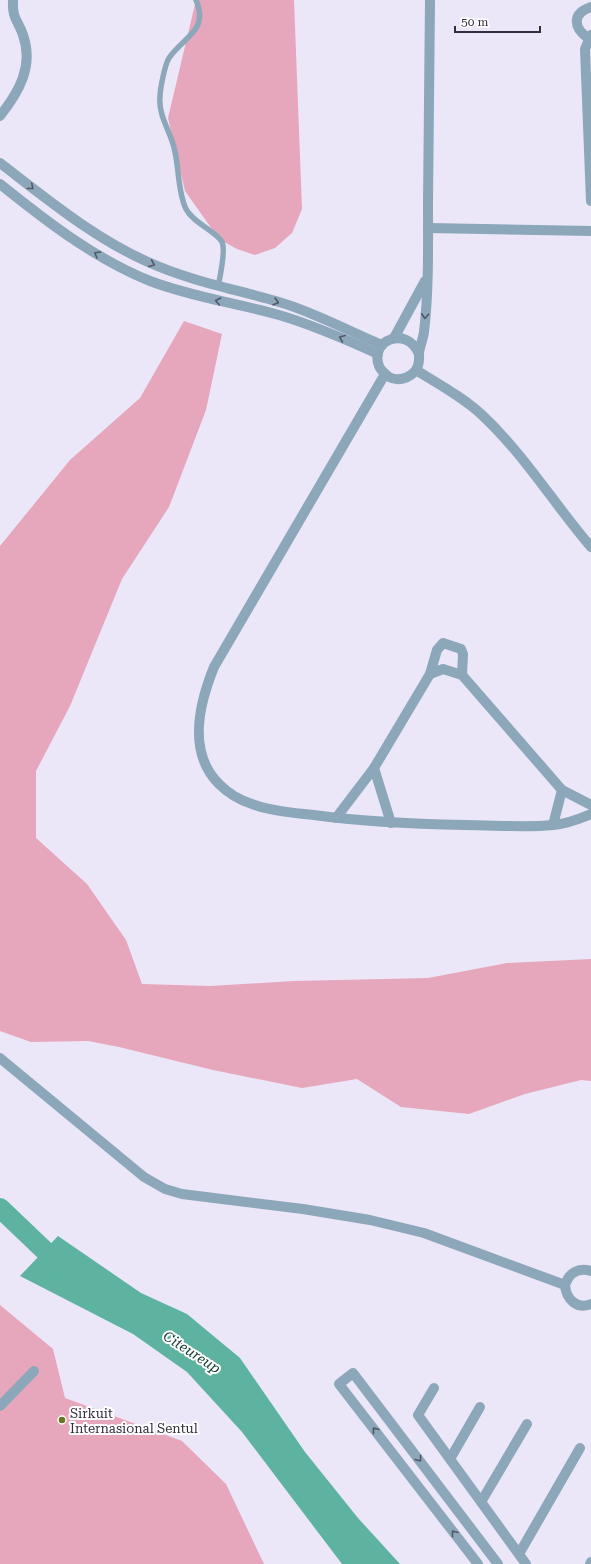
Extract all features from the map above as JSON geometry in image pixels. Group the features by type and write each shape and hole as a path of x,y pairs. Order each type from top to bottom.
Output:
{"street":[{"path":"0,116 25,76 25,42 14,18 13,0"},
{"path":"419,354 424,332 427,278 430,0"},
{"path":"591,7 580,14 576,22 578,29 590,37 585,49 591,202"},
{"path":"0,163 51,203 110,242 147,262 218,287 291,306 380,350"},
{"path":"0,184 66,234 92,251 116,265 150,281 207,299 291,319 380,350"},
{"path":"428,228 591,231"},
{"path":"394,338 410,340 416,346 419,354 420,362 416,370 410,376 401,379 392,379 385,374 378,361 380,350 394,338 427,278"},
{"path":"416,370 481,414 504,436 563,515 591,547"},
{"path":"385,374 227,640 214,667 204,691 199,714 199,732 203,758 206,766 217,782 227,792 252,804 278,811 391,824 553,825 591,814"},
{"path":"336,818 374,768 430,674 437,650 443,643 461,649 463,654 462,675"},
{"path":"430,674 443,669 462,675 562,790 591,805"},
{"path":"374,768 391,824"},
{"path":"553,825 562,790"},
{"path":"0,1058 144,1176 166,1189 203,1198 370,1220 424,1233 565,1285"},
{"path":"590,1269 583,1269 571,1274 565,1285 568,1298 574,1303 580,1306 591,1304"},
{"path":"0,1406 34,1371"},
{"path":"478,1564 339,1384 353,1373 498,1564"},
{"path":"434,1388 418,1415 526,1564"},
{"path":"450,1459 480,1407"},
{"path":"481,1502 527,1424"},
{"path":"519,1554 580,1448"}],"lane":[{"path":"196,0 201,13 196,28 168,59 160,97 163,120 175,150 179,181 186,209 194,219 222,241 223,248 218,287"}],"shaded area":[{"path":"196,0 294,0 302,209 292,233 275,248 255,255 237,249 219,239 185,191 168,118"},
{"path":"184,321 222,334 206,410 169,507 122,579 70,706 36,771 36,838 87,884 126,940 142,984 210,986 294,981 428,978 507,963 591,959 591,1081 581,1080 525,1094 469,1114 401,1107 357,1079 302,1088 213,1070 88,1041 31,1042 0,1031 0,546 70,460 140,398"},
{"name":"Sirkuit Internasional Sentul","path":"0,1305 53,1349 65,1398 182,1441 226,1484 264,1564 0,1564"}],"water":[{"path":"58,1236 141,1293 187,1314 240,1358 305,1452 358,1518 400,1564 342,1564 242,1432 187,1372 133,1334 20,1276"}],"waterway":[{"name":"Citeureup","path":"0,1208 64,1269"}],"place":[{"name":"Sirkuit Internasional Sentul","path":"62,1420"}]}
